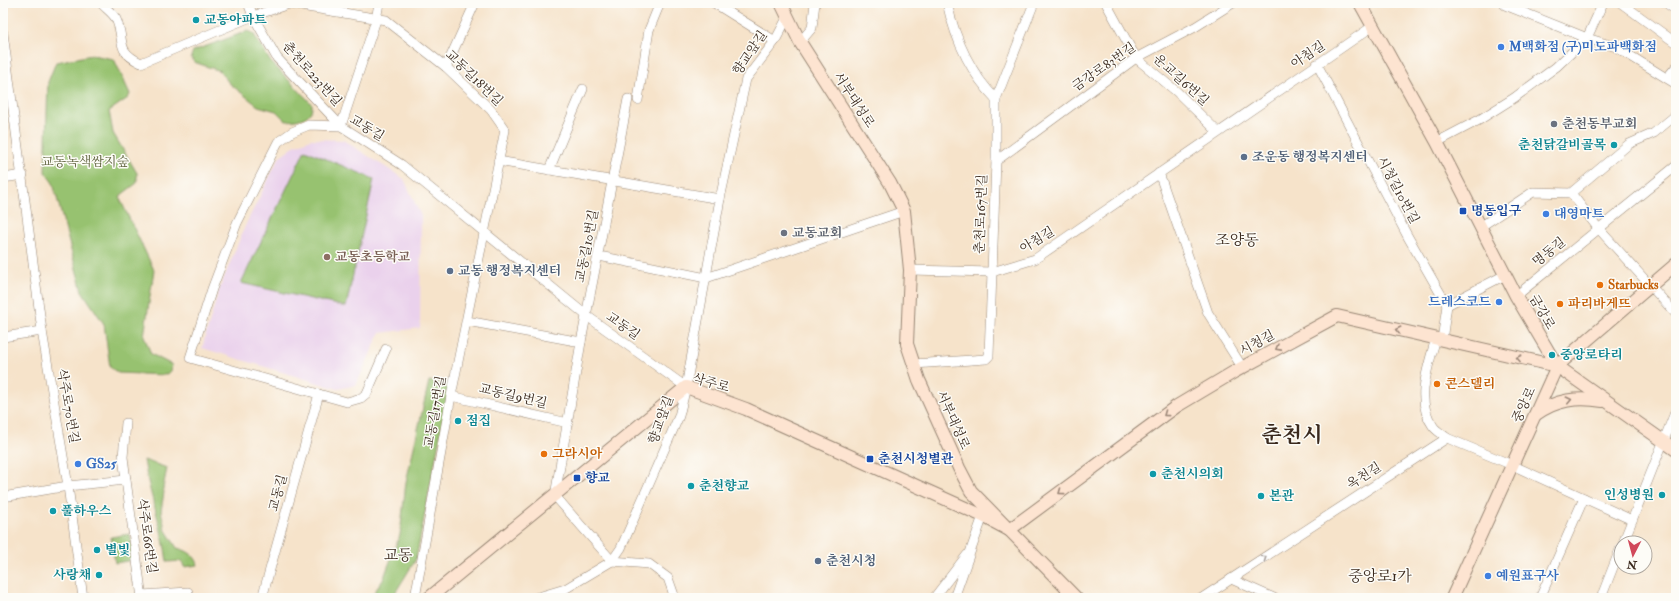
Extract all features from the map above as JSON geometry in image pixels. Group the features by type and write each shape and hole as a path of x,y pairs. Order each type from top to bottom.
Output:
{"street":[{"path":"101,3 115,18 123,50 132,58 141,63 253,16 289,4 376,20"},
{"name":"춘천로223번길","path":"248,3 253,16 277,58 341,126"},
{"path":"341,126 376,20 380,3"},
{"path":"446,67 475,3"},
{"name":"교동길10번길","path":"587,316 613,182 649,30 660,3"},
{"path":"714,3 775,41"},
{"name":"서부대성로","path":"781,3 800,42 890,183 904,211 910,270 907,344 919,380 971,492 1076,598"},
{"path":"800,42 812,28 815,3"},
{"path":"947,3 951,20 966,58 986,90 996,99"},
{"name":"춘천로167번길","path":"914,364 986,358 989,356 996,161 996,99 1034,3"},
{"name":"운교길6번길","path":"1106,3 1136,58 1177,92 1218,132"},
{"name":"금강로83번길","path":"996,161 1136,58 1195,27 1233,3"},
{"name":"금강로","path":"1360,3 1437,142 1516,296 1557,366 1676,450"},
{"path":"1503,3 1504,5 1587,38 1616,47 1676,84"},
{"path":"1437,142 1479,120 1514,98 1556,67 1587,38 1603,3"},
{"path":"1621,3 1676,43"},
{"path":"1666,3 1676,10"},
{"name":"향교앞길","path":"612,561 621,548 679,416 686,387 720,199 746,78 775,41 788,16"},
{"name":"교동길18번길","path":"376,20 386,20 446,67 491,110 504,130 486,232"},
{"name":"아침길","path":"910,270 992,272 1017,266 1036,259 1373,26"},
{"name":"삭주로70번길","path":"3,33 42,331 68,486 83,598"},
{"name":"시청길10번길","path":"1317,64 1408,237 1447,305"},
{"path":"1667,78 1676,68"},
{"path":"549,170 583,89"},
{"path":"1480,226 1533,192 1571,193 1629,144 1654,133 1676,115"},
{"name":"교동길","path":"386,349 367,393 361,398 347,402 190,358 212,289 237,223 278,142 292,132 308,125 341,126 402,165 486,232 587,316 686,387"},
{"path":"498,161 613,182 720,199"},
{"name":"명동길","path":"1516,296 1676,166"},
{"path":"1159,173 1208,313 1242,367"},
{"path":"3,178 22,175"},
{"path":"1571,193 1598,228 1676,314"},
{"path":"599,256 706,278 904,211"},
{"name":"교동길17번길","path":"415,598 451,396 486,232"},
{"name":"중앙로","path":"1452,598 1557,366 1676,264"},
{"path":"1505,275 1447,305 1439,339 1423,392 1425,409 1433,426 1447,438 1512,465 1632,520"},
{"path":"587,316 581,342 554,496 612,561"},
{"name":"시청길","path":"1009,530 1177,406 1242,367 1337,316 1557,366"},
{"path":"467,321 581,342"},
{"path":"3,336 42,331"},
{"name":"삭주로","path":"429,598 686,387 715,396 746,409 983,516 1009,530"},
{"name":"교동길","path":"262,598 319,394"},
{"name":"교동길9번길","path":"451,396 568,422"},
{"path":"1534,416 1545,408 1575,399 1606,402"},
{"path":"1626,535 1676,410"},
{"name":"삭주로66번길","path":"126,423 123,457 142,597 188,592"},
{"name":"옥천길","path":"1202,598 1447,438"},
{"path":"3,497 68,486 126,480"},
{"path":"1540,598 1584,498"},
{"path":"954,598 983,516"},
{"path":"934,598 972,548"},
{"path":"535,598 565,588 612,561 649,564 668,578 675,598"},
{"path":"1601,598 1613,567"},
{"path":"1231,579 1274,598"}],"shaded area":[{"name":"교동초등학교","path":"311,139 343,140 404,179 421,216 420,328 380,333 356,385 338,389 202,348 219,290 246,224 280,156 294,146"}],"green space":[{"path":"248,31 253,33 270,61 312,104 312,109 307,116 300,119 286,121 276,111 258,106 229,83 220,71 194,62 191,57 193,51"},
{"name":"교동녹색쌈지숲","path":"92,55 114,59 130,94 128,98 109,111 113,133 137,173 137,183 121,195 120,199 154,270 144,336 151,354 172,365 171,371 165,375 118,373 110,367 104,324 82,291 53,183 45,172 48,82 56,62"},
{"path":"305,150 374,179 346,307 241,283"},
{"path":"429,381 450,385 416,559 392,598 370,598 383,580 400,535 406,482"},
{"path":"144,460 167,468 161,511 165,529 177,548 184,550 195,558 198,565 184,567 182,561 167,562"},
{"path":"130,534 134,560 115,563 111,537"}],"place":[{"name":"교동아파트","path":"196,20"},
{"name":"M백화점 (구)미도파백화점","path":"1501,47"},
{"name":"춘천동부교회","path":"1554,124"},
{"name":"춘천닭갈비골목","path":"1614,145"},
{"name":"조운동 행정복지센터","path":"1244,157"},
{"name":"명동입구","path":"1463,211"},
{"name":"대영마트","path":"1546,214"},
{"name":"교동교회","path":"784,233"},
{"name":"교동초등학교","path":"327,257"},
{"name":"교동 행정복지센터","path":"450,271"},
{"name":"Starbucks","path":"1600,285"},
{"name":"드레스코드","path":"1499,302"},
{"name":"파리바게뜨","path":"1560,304"},
{"name":"중앙로타리","path":"1552,355"},
{"name":"콘스델리","path":"1437,384"},
{"name":"점집","path":"458,421"},
{"name":"그라시아","path":"544,454"},
{"name":"춘천시청별관","path":"870,459"},
{"name":"GS25","path":"78,464"},
{"name":"춘천시의회","path":"1153,474"},
{"name":"향교","path":"577,478"},
{"name":"춘천향교","path":"691,486"},
{"name":"인성병원","path":"1662,495"},
{"name":"본관","path":"1261,496"},
{"name":"풀하우스","path":"53,511"},
{"name":"별빛","path":"97,550"},
{"name":"춘천시청","path":"818,561"},
{"name":"사랑채","path":"99,575"},
{"name":"예원표구사","path":"1488,576"}],"district":[{"name":"조양동","path":"1237,240"},
{"name":"춘천시","path":"1292,435"},
{"name":"교동","path":"398,555"},
{"name":"중앙로1가","path":"1380,576"}]}
